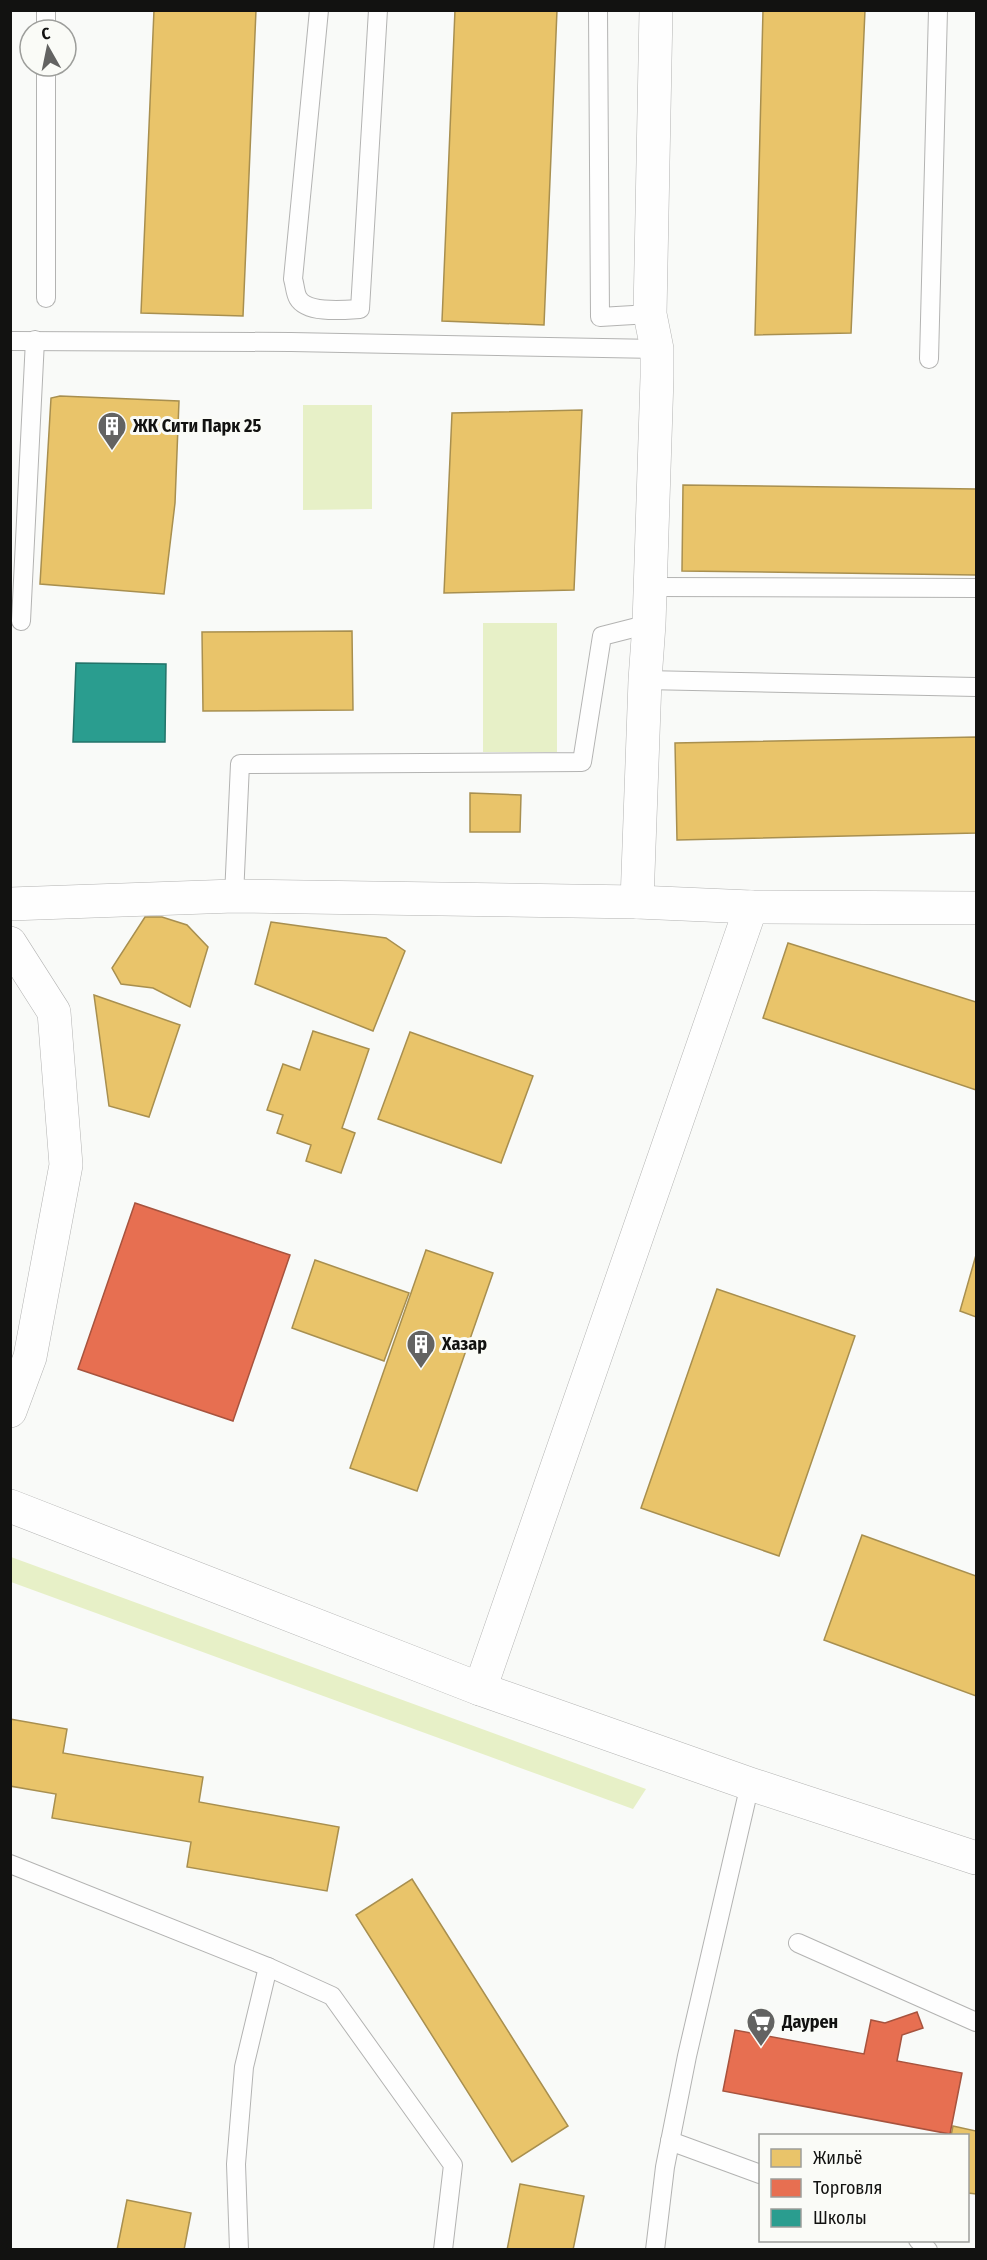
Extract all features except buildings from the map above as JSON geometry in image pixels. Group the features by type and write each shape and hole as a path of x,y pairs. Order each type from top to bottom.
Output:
{"street":[{"path":"637,902 645,680 650,624 657,349 650,314 656,10"},
{"path":"10,904 234,896 637,902 751,908 976,908"},
{"path":"480,1689 751,908"},
{"path":"10,943 54,1012 66,1166 30,1357 10,1411"},
{"path":"10,1506 480,1689 750,1784 976,1858"}],"lane":[{"path":"319,10 293,279 298,299 306,306 326,310 360,309 378,10"},
{"path":"598,10 600,317 650,314"},
{"path":"929,359 938,10"},
{"path":"46,78 46,298"},
{"path":"10,340 291,342 657,349"},
{"path":"21,621 35,340"},
{"path":"650,587 976,588"},
{"path":"234,896 240,764 582,762 602,636 650,624"},
{"path":"645,680 976,687"},
{"path":"656,2250 665,2167 687,2056 750,1784"},
{"path":"10,1864 268,1967 332,1996 453,2165 443,2250"},
{"path":"798,1943 976,2022"},
{"path":"239,2250 236,2164 244,2067 268,1967"},
{"path":"670,2141 759,2174"}],"green space":[{"path":"303,405 372,405 372,509 303,510"},
{"path":"483,623 557,623 557,752 483,752"},
{"path":"10,1557 646,1789 633,1809 11,1582"}],"place":[{"name":"ЖК Сити Парк 25","path":"112,452"},
{"name":"Хазар","path":"421,1370"},
{"name":"Даурен","path":"761,2048"}]}
